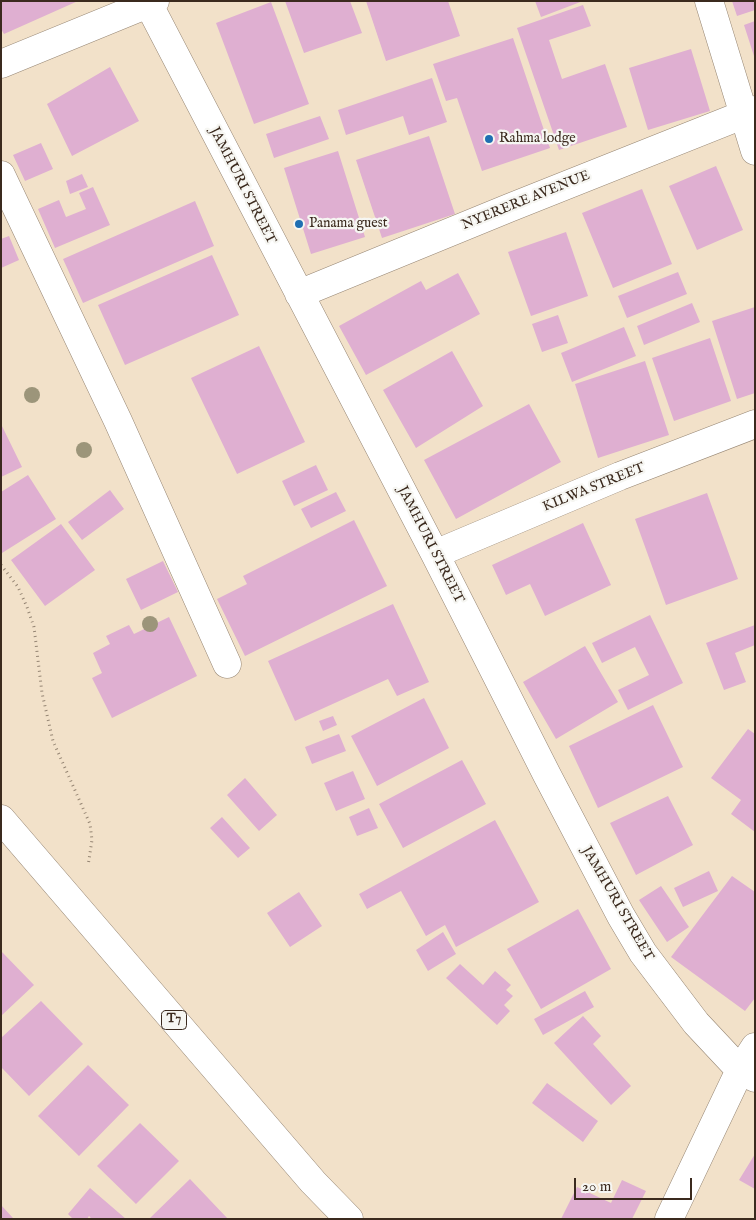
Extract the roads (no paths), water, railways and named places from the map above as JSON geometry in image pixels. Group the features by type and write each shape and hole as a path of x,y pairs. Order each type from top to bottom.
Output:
{"main road":[{"path":"709,1 749,112 755,151"},
{"path":"1,64 150,2"},
{"name":"JAMHURI STREET","path":"150,2 620,916 643,954 696,1023 747,1074"},
{"name":"NYERERE AVENUE","path":"299,294 749,112"},
{"path":"1,174 118,421 227,664"},
{"name":"KILWA STREET","path":"435,554 620,476 755,424"},
{"name":"T7","path":"1,818 313,1182 349,1219"},
{"path":"669,1219 747,1074 755,1047"}],"place":[{"name":"Rahma lodge","path":"489,139"},
{"name":"Panama guest","path":"299,224"}]}
